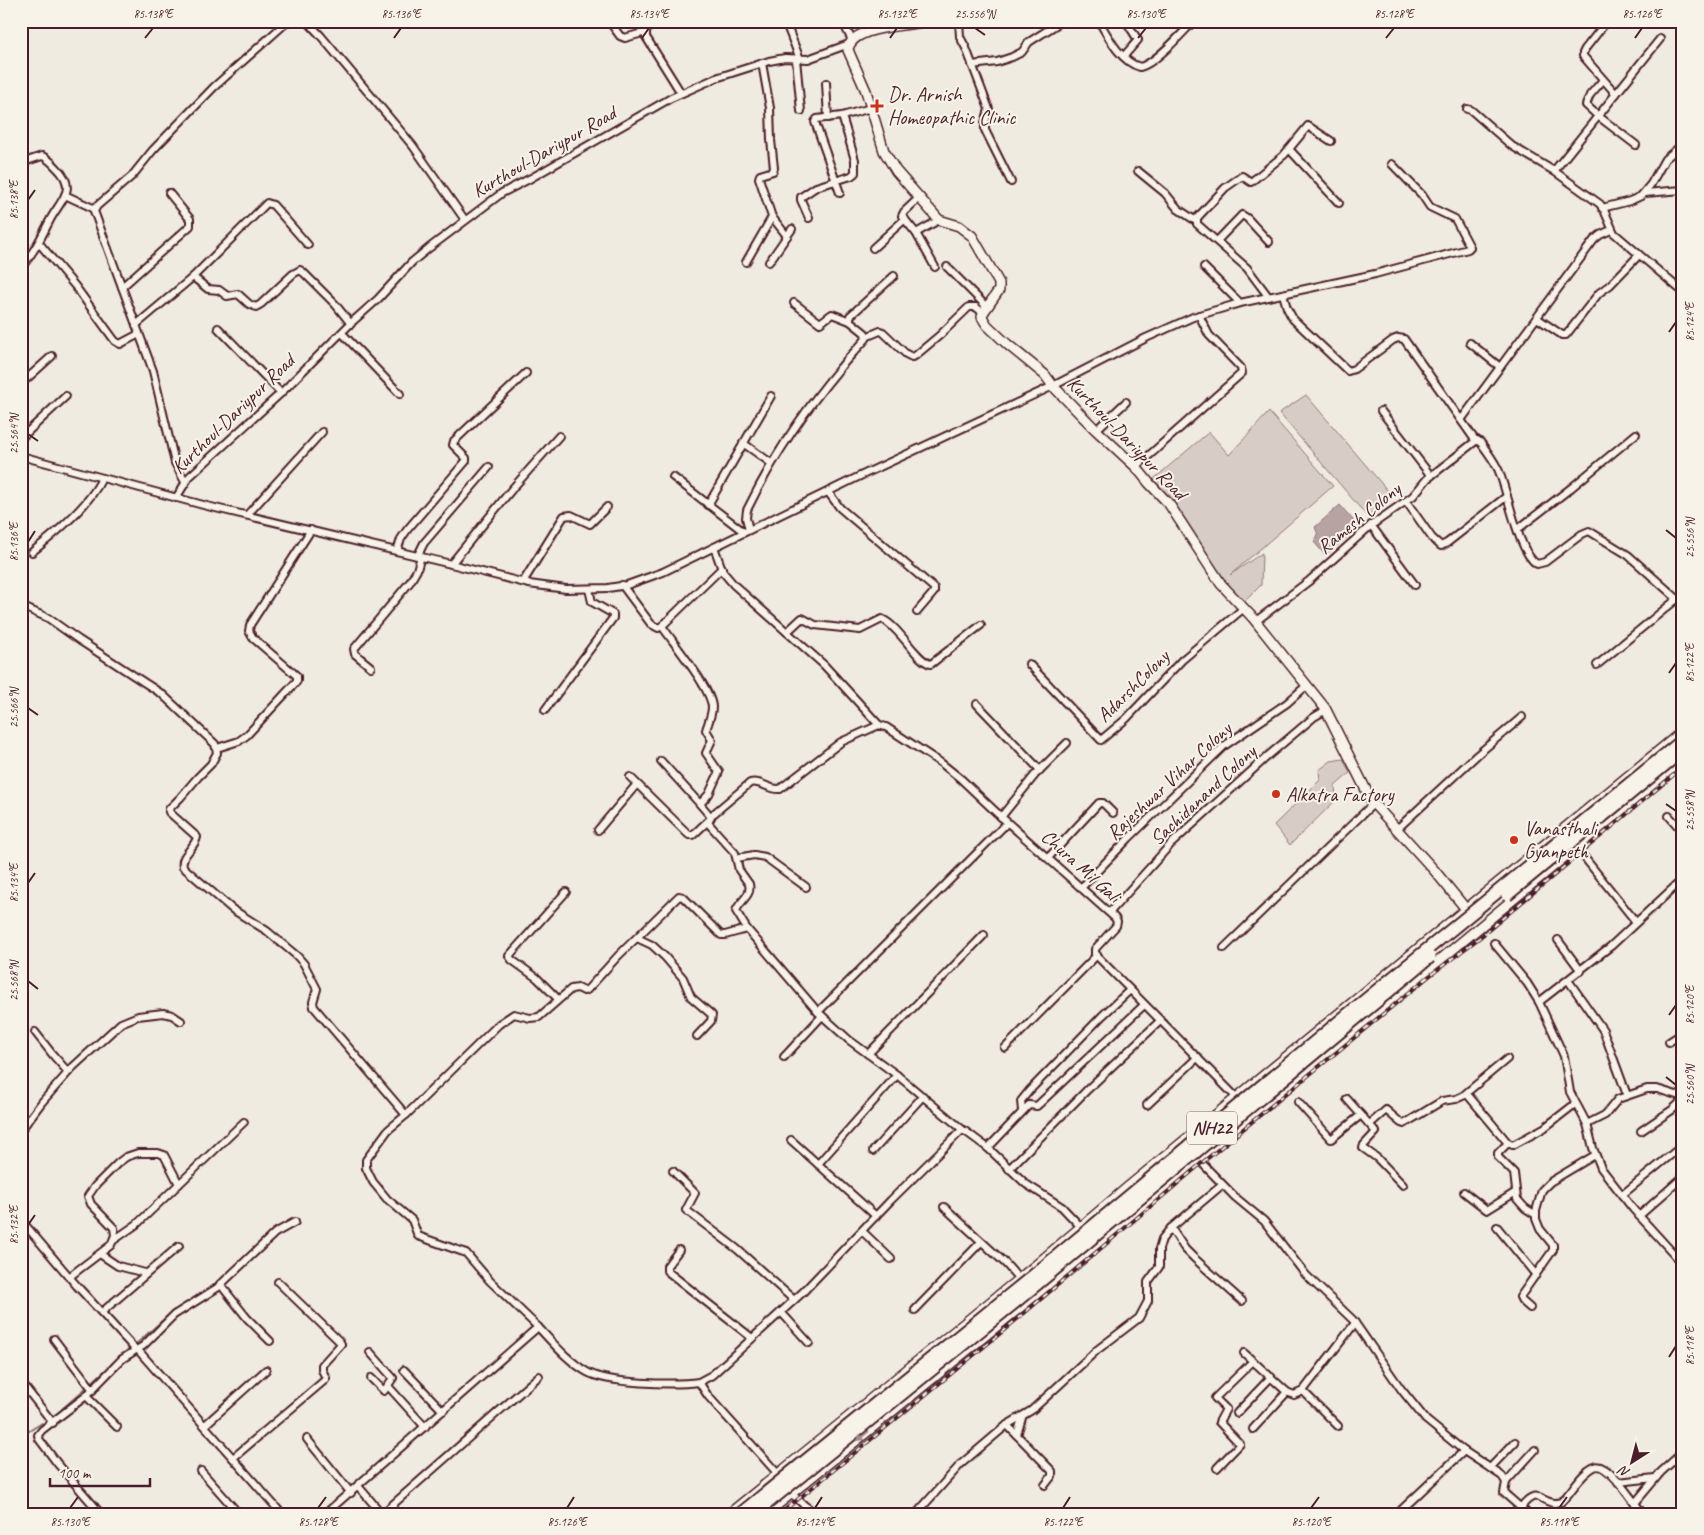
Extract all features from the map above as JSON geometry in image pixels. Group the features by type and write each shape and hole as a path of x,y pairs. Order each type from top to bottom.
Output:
{"highway":[{"name":"NH22","path":"740,1514 1034,1275 1347,1015 1683,740"},
{"name":"NH22","path":"754,1514 1019,1299 1683,750"}],"street":[{"path":"95,209 129,178 153,150 214,87 288,21"},
{"path":"307,21 414,146 465,220"},
{"path":"609,21 620,36 625,38 646,32"},
{"path":"649,21 646,32 647,40 681,93"},
{"path":"785,21 798,59 801,111"},
{"path":"842,21 851,42 848,54 866,91 884,151 901,176 939,220 959,226 972,236 999,283 1000,287 984,310"},
{"path":"863,21 870,32"},
{"name":"Kurthoul-Dariypur Road","path":"176,498 185,482 281,393 378,299 416,259 502,193 681,93 716,78 778,59 815,57 851,42 862,34 887,27 926,21"},
{"path":"959,21 960,37 989,109 985,128 1011,182"},
{"path":"972,65 1012,58 1022,52 1030,41 1062,21"},
{"path":"1099,21 1124,56 1137,66 1144,66 1156,58 1194,21"},
{"path":"1124,56 1138,40 1126,21"},
{"path":"1607,21 1583,53 1583,56 1616,94"},
{"path":"1554,171 1660,39"},
{"path":"762,63 770,108 774,169 772,172 760,174 759,176 772,217 787,236"},
{"path":"1603,80 1587,100 1586,105 1636,145"},
{"path":"826,83 828,118"},
{"path":"840,193 816,123 818,119 842,116 872,108"},
{"path":"1467,109 1472,110 1512,146 1554,171 1602,208 1611,230 1683,292"},
{"path":"810,218 800,198 816,186 853,175 856,171 855,160 842,116"},
{"path":"1196,221 1203,210 1230,183 1242,176 1249,182 1252,181 1281,158 1308,126 1331,141"},
{"path":"1645,193 1665,159 1683,144"},
{"path":"1289,149 1339,203"},
{"path":"21,163 42,156 46,158 66,179 67,189 39,244 21,268"},
{"path":"22,458 176,498 546,587 589,589 622,586 663,572 1199,315 1268,296 1374,274 1469,248 1455,219 1430,207 1422,195 1392,164"},
{"path":"1138,171 1165,194 1178,209 1196,221 1199,226 1247,268 1268,296"},
{"path":"1602,208 1630,201 1645,193 1683,190"},
{"path":"122,287 190,226 190,219 170,193"},
{"path":"65,196 95,209"},
{"path":"920,197 903,213 935,267"},
{"path":"136,325 192,277 269,203 273,205 308,245"},
{"path":"95,209 95,214 158,388 175,463 185,482"},
{"path":"1217,241 1243,215 1269,242"},
{"path":"746,262 772,217"},
{"path":"873,248 905,219"},
{"path":"916,233 939,220"},
{"path":"769,262 792,229"},
{"path":"1461,420 1596,238 1611,230"},
{"path":"39,244 75,286 115,341 120,344 140,334"},
{"path":"1537,318 1566,335 1599,293 1610,285 1639,255"},
{"path":"947,267 984,310"},
{"path":"1204,267 1240,303"},
{"path":"192,277 208,289 219,290 228,296 238,294 249,304 256,307 300,270 329,297 351,324"},
{"path":"850,321 852,314 894,276"},
{"path":"1283,294 1293,319 1348,372 1393,340 1398,338 1404,339 1498,469 1526,552 1534,562 1537,564 1545,562 1582,534 1586,532 1594,533 1628,555 1683,604"},
{"path":"794,303 820,323 832,314 850,321 866,337"},
{"path":"746,531 747,510 771,463 808,408 866,337 883,332 906,354 912,357 916,356 940,335 969,307 984,310"},
{"name":"Kurthoul-Dariypur Road","path":"984,310 982,317 987,325 1045,375 1053,386 1136,467 1149,484 1169,504 1221,584 1256,621 1326,710 1373,804 1434,870 1466,909"},
{"path":"1136,467 1242,373 1241,368 1209,335 1199,315"},
{"path":"218,328 281,393"},
{"path":"342,333 400,394"},
{"path":"1470,343 1500,368"},
{"path":"21,384 52,356"},
{"path":"397,551 401,539 407,530 466,461 466,458 453,445 454,440 526,373"},
{"path":"21,438 66,396"},
{"path":"708,505 771,396"},
{"path":"1096,430 1126,402"},
{"path":"1381,412 1431,476"},
{"path":"247,515 322,432"},
{"path":"1518,529 1636,434"},
{"path":"451,564 512,489 559,436"},
{"name":"Ramesh Colony","path":"1256,621 1309,581 1371,525 1415,494 1431,476 1477,441"},
{"path":"743,443 771,463"},
{"path":"371,667 355,654 354,649 416,574 419,556 424,543 489,467"},
{"path":"673,477 708,505 746,531"},
{"path":"32,552 67,521 95,491 102,478"},
{"path":"828,492 840,508 934,588 934,592 917,612"},
{"path":"1406,501 1432,538 1441,546 1507,496"},
{"path":"523,582 564,516 571,515 590,524 606,507"},
{"path":"1371,525 1415,585"},
{"path":"217,748 248,736 298,679 297,676 254,638 249,631 250,625 311,530"},
{"name":"Chura Mil Gali","path":"714,547 722,568 734,585 824,665 873,718 948,769 1110,912 1117,920 1117,924 1095,949 1094,952 1097,956"},
{"path":"622,586 656,628 662,626 722,568"},
{"path":"545,710 613,618 613,614 592,602 589,589"},
{"path":"1597,665 1677,599"},
{"path":"21,606 48,618 166,697 212,741 217,748 216,756 169,810 197,837 196,842 183,859 184,867 232,909 272,934 302,961 317,989 313,1002 314,1007 406,1115"},
{"name":"AdarshColony","path":"1029,664 1102,740 1126,719 1182,660 1244,608"},
{"path":"787,632 802,618 814,625 860,630 882,620 890,623 929,664 981,625"},
{"path":"662,626 704,686 712,708 706,730 712,740 706,753 719,772 709,794 700,804"},
{"name":"Rajeshwar Vihar Colony","path":"1081,888 1129,838 1224,746 1287,704 1306,686"},
{"path":"977,704 1040,770"},
{"name":"Sachidanand Colony","path":"1110,912 1171,844 1269,755 1314,717 1326,710"},
{"path":"1397,829 1476,756 1522,717"},
{"path":"630,777 689,836 693,835 750,783 756,782 772,789 780,789 841,742 886,728"},
{"path":"729,1514 1020,1279 1108,1204 1683,731"},
{"path":"1001,817 1040,770 1067,743"},
{"path":"752,1496 766,1513 858,1440 1683,759"},
{"path":"661,761 700,804 710,819 710,826 734,851 738,870 750,887 749,893 738,905 736,911 738,918 820,1014 849,1040 897,1075 963,1130 988,1148 1026,1184 1062,1207 1081,1227"},
{"path":"598,830 637,784"},
{"path":"1048,858 1099,803 1103,803 1113,812"},
{"path":"1224,948 1373,804"},
{"path":"1669,816 1683,832"},
{"path":"784,1056 820,1014 1007,823"},
{"path":"1576,847 1636,922"},
{"path":"737,858 754,855 765,857 806,887"},
{"path":"1539,1002 1611,946 1683,879"},
{"path":"1502,880 1516,897"},
{"path":"558,1000 537,978 509,956 566,892"},
{"path":"747,929 721,935 680,895 587,990 571,989 539,1017 530,1018 517,1014 508,1017 388,1130 366,1160 366,1168 373,1182 387,1199 412,1220 418,1236 466,1253 490,1281 560,1351 587,1372 606,1379 681,1384 699,1382 712,1375 794,1300 963,1130"},
{"path":"868,1054 984,935"},
{"path":"637,938 652,946 665,957 684,978 692,997 712,1015 711,1021 697,1036"},
{"path":"1558,940 1581,971"},
{"path":"1494,942 1527,983 1539,1002 1564,1056 1570,1092 1587,1124 1596,1156 1605,1175 1683,1264"},
{"path":"1005,1048 1097,956 1237,1098"},
{"path":"1568,980 1604,1030 1627,1095"},
{"path":"1022,1111 1021,1101 1029,1091 1130,990"},
{"path":"988,1148 1022,1111 1029,1105 1038,1106 1144,1005"},
{"path":"21,1130 68,1072 125,1021 138,1016 163,1012 181,1021"},
{"path":"1010,1169 1088,1089 1160,1021"},
{"path":"35,1032 68,1072"},
{"path":"1669,1042 1683,1033"},
{"path":"1147,1106 1198,1057"},
{"path":"1370,1124 1386,1110 1404,1124 1442,1101 1456,1099 1466,1094 1508,1059"},
{"path":"818,1164 897,1075"},
{"path":"1254,1084 1268,1102"},
{"path":"1587,1124 1605,1115 1615,1101 1627,1095 1654,1088 1683,1098 1672,1110 1642,1131"},
{"path":"1466,1094 1470,1096 1510,1145 1516,1144 1544,1128 1576,1104"},
{"path":"873,1151 922,1096"},
{"path":"1348,1099 1376,1132 1363,1148 1377,1158 1402,1185"},
{"path":"1298,1102 1330,1139 1361,1115"},
{"path":"69,1277 111,1245 114,1240 137,1224 244,1122"},
{"path":"791,1140 876,1216"},
{"path":"1508,1143 1497,1155 1499,1160 1514,1173 1517,1200 1536,1215"},
{"path":"1622,1195 1683,1145"},
{"path":"114,1240 114,1228 92,1204 88,1196 95,1186 118,1163 134,1154 162,1154 166,1157 179,1184"},
{"path":"1530,1308 1520,1297 1552,1253 1553,1247 1540,1229 1536,1215 1541,1193 1546,1185 1596,1156"},
{"path":"1198,1159 1222,1185 1264,1221 1306,1275 1344,1310 1414,1407 1435,1428 1464,1451 1502,1476 1506,1482"},
{"path":"673,1171 695,1193 686,1210 737,1249 794,1300"},
{"path":"1639,1216 1683,1177"},
{"path":"916,1514 957,1468 1007,1425 1022,1418 1032,1410 1096,1350 1134,1323 1144,1312 1148,1302 1148,1282 1160,1265 1160,1243 1171,1228 1222,1185"},
{"path":"1464,1192 1486,1210 1516,1192"},
{"path":"1108,1204 1123,1222"},
{"path":"944,1207 1020,1279"},
{"path":"21,1220 69,1277 205,1425 282,1514"},
{"path":"101,1514 38,1439 40,1432 93,1390 134,1348 174,1315 210,1293 271,1236 296,1222"},
{"path":"1497,1227 1536,1275"},
{"path":"1171,1228 1194,1258 1242,1301"},
{"path":"862,1230 891,1259"},
{"path":"915,1310 981,1242"},
{"path":"102,1312 145,1273 179,1246"},
{"path":"679,1250 667,1266 668,1271 752,1338"},
{"path":"100,1254 118,1266 145,1273"},
{"path":"233,1458 326,1380 322,1366 341,1344 278,1282"},
{"path":"220,1284 247,1318 270,1341"},
{"path":"781,1312 809,1342"},
{"path":"1244,1353 1287,1392 1294,1395 1303,1391 1355,1323"},
{"path":"325,1514 538,1327"},
{"path":"54,1339 93,1390"},
{"path":"370,1352 392,1377 388,1386 383,1391 371,1378"},
{"path":"1217,1468 1240,1444 1219,1422 1226,1409 1215,1399 1253,1361"},
{"path":"205,1425 266,1370"},
{"path":"404,1370 443,1412"},
{"path":"358,1486 382,1514 539,1376"},
{"path":"1237,1413 1271,1377"},
{"path":"21,1382 53,1422"},
{"path":"699,1382 708,1396 778,1474"},
{"path":"388,1386 425,1428"},
{"path":"1303,1391 1338,1426"},
{"path":"1253,1429 1287,1392"},
{"path":"86,1396 118,1427"},
{"path":"1017,1435 1022,1418"},
{"path":"1007,1425 1053,1473 1045,1485"},
{"path":"306,1439 351,1492"},
{"path":"1490,1468 1514,1442"},
{"path":"1528,1514 1504,1492 1506,1482 1534,1450"},
{"path":"1396,1514 1464,1451"},
{"path":"1635,1503 1655,1478 1683,1452"},
{"path":"1521,1507 1528,1498 1534,1496 1559,1503 1593,1467 1599,1466 1607,1470 1643,1514"},
{"path":"202,1471 239,1514"},
{"path":"1618,1482 1655,1478"},
{"path":"791,1493 817,1514"}],"shaded area":[{"path":"1306,395 1393,497 1367,516 1279,413"},
{"path":"1269,412 1333,486 1230,575 1262,553 1261,585 1244,602 1224,581 1149,483 1209,432 1229,455"},
{"path":"1340,505 1359,527 1325,555 1314,542 1318,535 1315,527"},
{"path":"1343,759 1350,773 1335,786 1336,800 1290,845 1274,825 1320,780 1319,770 1331,761"}],"waterway":[{"path":"135,1345 174,1310"},
{"path":"121,1356 130,1348"},
{"path":"91,1383 116,1361"},
{"path":"62,1409 87,1387"},
{"path":"52,1417 58,1413"},
{"path":"21,1436 42,1423"}],"railway":[{"path":"780,1514 997,1336 1203,1162 1428,977 1479,938 1683,767"}],"place":[{"name":"Dr. Arnish Homeopathic Clinic","path":"877,106"},
{"name":"Alkatra Factory","path":"1276,794"},
{"name":"Vanasthali Gyanpeth","path":"1514,840"}]}
